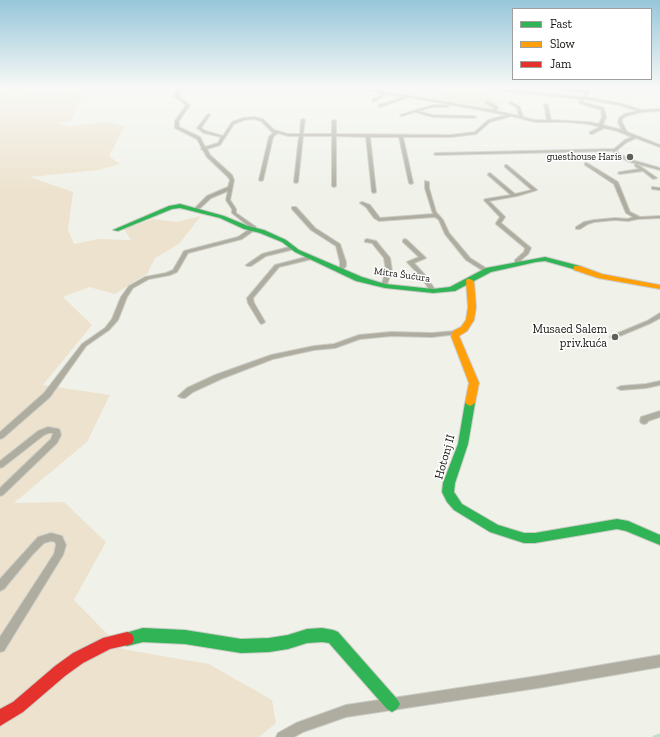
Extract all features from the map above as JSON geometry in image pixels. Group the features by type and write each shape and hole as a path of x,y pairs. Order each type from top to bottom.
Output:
{"street":[{"path":"0,436 47,395 84,345 107,329 115,320 124,297 131,287 147,278 168,274 175,271 183,255 191,249 240,238 254,228 234,213 234,209 228,200 232,180 230,176 211,160 203,149 198,138 179,130 177,122"},
{"path":"203,122 199,128 205,132 224,137"},
{"path":"203,149 219,144 234,122"},
{"path":"264,122 276,133 301,136 457,136 479,132 487,122"},
{"path":"296,182 303,122"},
{"path":"334,122 334,186"},
{"path":"570,128 578,122"},
{"path":"586,122 625,132 660,146"},
{"path":"620,122 625,132"},
{"path":"591,133 603,126"},
{"path":"261,180 271,137 276,133"},
{"path":"368,136 374,192"},
{"path":"401,136 411,183"},
{"path":"436,154 615,150 626,141 635,137"},
{"path":"615,150 616,154 631,161 660,169"},
{"path":"631,161 655,178"},
{"path":"586,164 616,183 628,213 639,218"},
{"path":"506,166 535,190 486,200 503,218 498,223 528,248 526,253 518,260 518,264"},
{"path":"620,173 644,170"},
{"path":"490,174 514,195"},
{"path":"427,182 431,204 447,233 468,259 487,271"},
{"path":"196,209 209,197 230,188"},
{"path":"654,188 660,190"},
{"path":"362,203 368,206 379,220 436,215"},
{"name":"Mitra Šućura","path":"116,230 171,207 180,206 222,217 246,228 254,228 284,241 310,258 339,271 384,286 433,290 452,289 487,271 536,260 554,260 601,276 660,286"},
{"path":"294,208 313,229 338,245 343,262 343,266 339,271"},
{"path":"578,228 586,223 594,221 660,218"},
{"path":"366,241 374,242 387,258 389,272 384,286"},
{"path":"405,241 423,258 410,262 433,290"},
{"path":"249,265 264,255 293,248"},
{"path":"262,322 251,303 250,298 277,266 310,258"},
{"path":"182,396 196,387 218,377 271,357 314,348 335,346 359,337 391,334 456,334 464,329 470,320 472,307 470,280"},
{"path":"613,337 649,322 660,315"},
{"name":"Hotonj II","path":"456,334 456,340 474,383 463,444 449,483 448,492 451,499 458,507 494,529 524,538 535,538 617,524 628,526 660,540"},
{"path":"621,388 660,383"},
{"path":"644,421 644,419 660,414"},
{"path":"0,465 41,433 48,430 56,431 57,435 54,441 0,492"},
{"path":"0,586 41,540 51,537 59,539 61,544 58,555 0,647"},
{"path":"0,718 18,707 60,671 78,658 108,643 143,635 185,637 241,646 288,642 307,636 322,635 333,637 341,644 392,704"},
{"path":"282,737 300,727 346,710 538,682 626,666 660,662"}],"shaded area":[{"path":"0,122 61,122 56,123 67,126 108,122 125,126 109,156 120,164 98,170 30,177 73,192 68,230 74,244 98,239 131,240 124,229 153,219 177,222 201,216 179,244 155,258 147,274 115,294 89,287 63,297 92,325 43,385 110,395 87,442 14,503 64,502 106,542 74,600 122,649 209,664 272,700 276,723 259,737 0,737"}],"waterway":[{"path":"654,737 660,735"}],"traffic: fast":[{"path":"116,230 171,207 180,206 222,217 246,228 262,231 284,241 297,251 359,279 385,286 433,291 452,289 489,270 536,260 545,259 577,268"},
{"path":"470,403 463,444 449,483 448,492 451,499 458,507 494,529 524,538 535,538 617,524 628,526 660,540"},
{"path":"127,639 143,635 185,637 241,646 269,645 288,642 307,636 322,635 333,637 392,704"}],"traffic: slow":[{"path":"577,268 601,276 660,287"},
{"path":"470,281 472,307 470,320 464,329 456,333 455,336 474,383 470,403"}],"traffic: jam":[{"path":"0,718 18,707 60,671 78,658 108,643 127,639"}],"place":[{"name":"guesthouse Haris","path":"630,157"},
{"name":"Musaed Salem priv.kuća","path":"615,337"}]}
